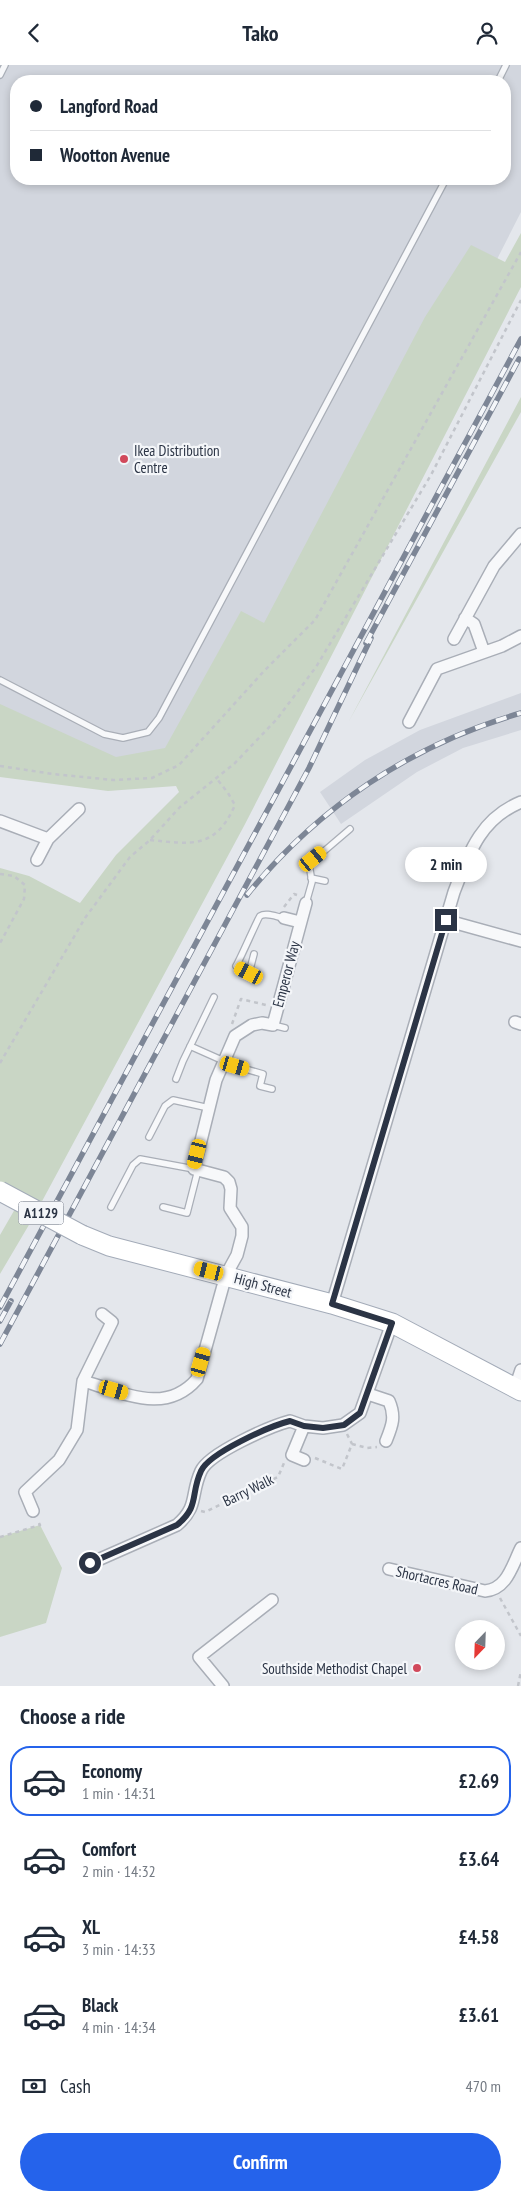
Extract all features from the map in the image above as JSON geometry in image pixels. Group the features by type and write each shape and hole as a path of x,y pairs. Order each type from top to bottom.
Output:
{"main road":[{"name":"High Street","path":"0,1191 82,1235 118,1248 332,1304 392,1323 519,1383"}],"street":[{"path":"454,639 494,566 521,534"},
{"path":"465,618 474,624 484,652"},
{"path":"409,721 437,669 502,646 521,636"},
{"path":"332,1304 454,892 476,841 488,823 506,809 521,802"},
{"path":"37,860 48,839 79,809"},
{"path":"0,821 48,839"},
{"name":"Emperor Way","path":"196,1169 209,1108 224,1061 235,1036 243,1029 262,1023 273,1025 306,901"},
{"path":"281,917 300,923"},
{"path":"446,920 521,941"},
{"path":"83,1381 144,1399 158,1400 174,1397 187,1389 196,1379 226,1275 237,1255 242,1236 242,1227 230,1208 231,1189 229,1182 224,1177 196,1169"},
{"path":"33,1511 25,1492 59,1460 77,1429 83,1381 112,1322 102,1314"},
{"path":"90,1563 177,1525 187,1517 192,1508 202,1469 211,1460 242,1441 280,1423 290,1421 304,1426 323,1428 344,1425 360,1413 392,1323"},
{"path":"368,1394 389,1401 393,1411 394,1421 386,1441"},
{"path":"304,1426 292,1455 304,1460"},
{"name":"Shortacres Road","path":"389,1569 485,1591 496,1590 504,1582 521,1548"},
{"path":"223,1686 199,1657 272,1600"}],"lane":[{"path":"0,75 5,65"},
{"path":"0,680 104,735 122,738 148,732 159,718 443,185"},
{"path":"306,901 311,878 309,864 350,829"},
{"path":"311,878 325,881"},
{"path":"254,955 249,973 236,966 261,915 281,917"},
{"path":"176,1079 214,997"},
{"path":"273,1025 285,1028"},
{"path":"190,1046 224,1061 263,1074 260,1086 272,1089"},
{"path":"149,1137 165,1106 173,1100 209,1108"},
{"path":"111,1207 133,1165 140,1159 196,1169 187,1213 163,1207"}],"path":[{"path":"0,766 53,775 112,781 152,778 179,765 264,671 315,620 521,252"},
{"path":"0,1063 85,918 130,857 150,840 180,807 217,779 277,719 316,667 431,475 521,300"},
{"path":"150,840 190,844 209,839 227,822 235,805 217,779"},
{"path":"0,874 14,876 25,885 24,899 0,943"},
{"path":"281,917 279,912 294,894 306,901"},
{"path":"232,1026 240,999 272,1006"},
{"path":"304,1460 306,1454 342,1469 352,1443 374,1449 386,1441"},
{"name":"Barry Walk","path":"192,1508 204,1511 278,1477 288,1454 292,1455"},
{"path":"0,1537 40,1525 33,1511"},
{"path":"496,1590 521,1636"},
{"path":"518,1686 521,1671"}],"shaded area":[{"name":"Ikea Distribution Centre","path":"0,65 521,65 521,212 489,275 179,765 0,766"},
{"path":"521,693 521,730 463,748 417,772 341,824 320,792 365,760 420,730"}],"green space":[{"path":"521,233 521,287 244,826 40,1205 0,1184 0,868 29,876 80,903 116,855 179,792 176,786 108,791 0,777 0,704 116,757 165,748 241,611 264,623 425,317 471,245 505,262"},
{"path":"521,397 521,412 349,721"},
{"path":"15,1209 33,1218 0,1274 0,1235"},
{"path":"40,1525 62,1568 46,1623 0,1637 0,1537"}],"railway":[{"path":"0,1307 521,339"},
{"path":"366,643 519,359"},
{"path":"0,1344 309,768 371,638"},
{"path":"247,895 274,863 304,834 369,783 405,761 442,742 481,726 521,713"},
{"path":"0,1321 11,1301"}],"place":[{"name":"Ikea Distribution Centre","path":"124,459"},
{"name":"Southside Methodist Chapel","path":"417,1668"}],"route":[{"path":"90,1563 177,1525 187,1517 192,1508 197,1481 202,1469 211,1460 242,1441 280,1423 290,1421 304,1426 323,1428 344,1425 360,1413 392,1323 332,1304 446,920"}]}
